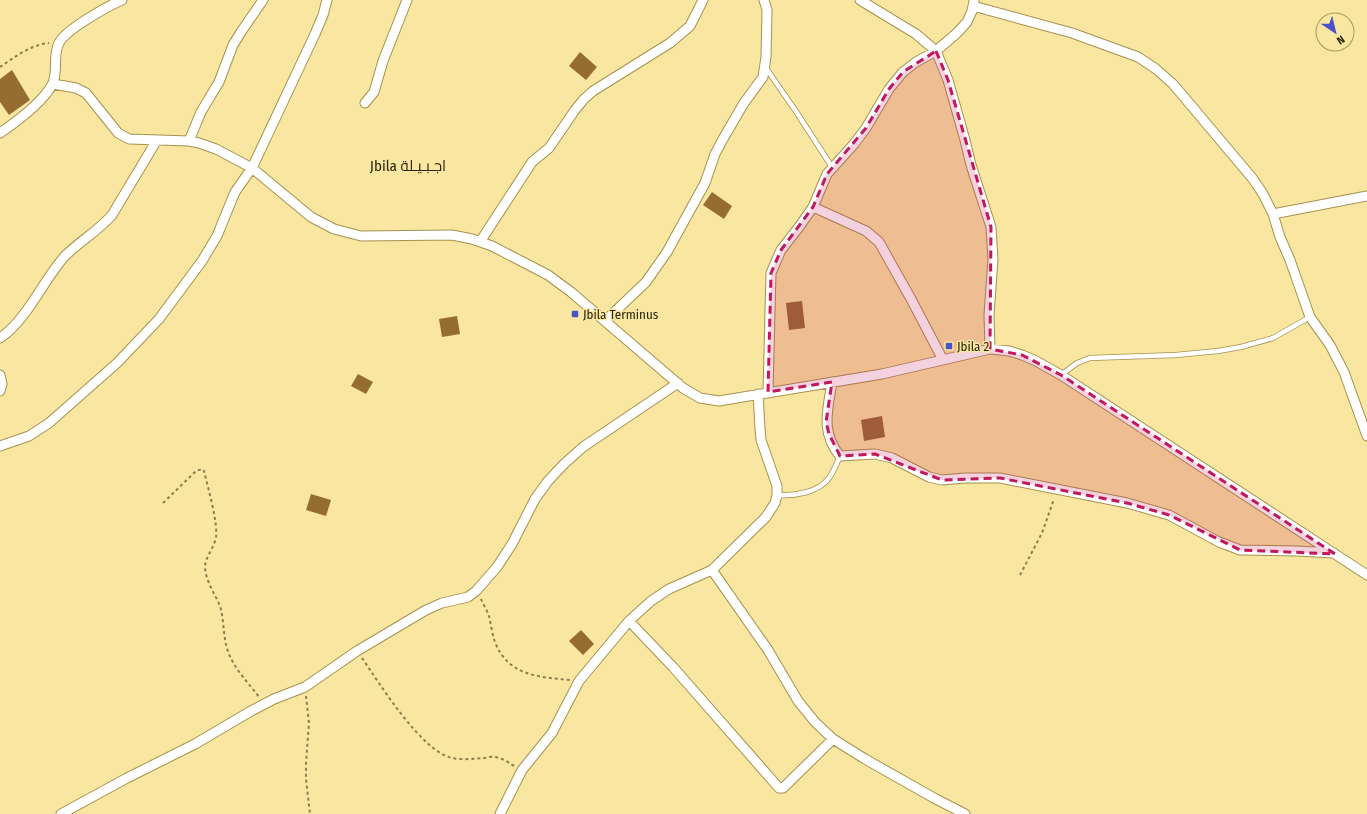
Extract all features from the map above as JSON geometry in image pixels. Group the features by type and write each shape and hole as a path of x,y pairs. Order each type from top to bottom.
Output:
{"street":[{"path":"0,134 17,122 53,84 56,71 58,43 66,34 105,4 122,0"},
{"path":"189,141 201,112 219,82 234,45 263,0"},
{"path":"0,446 29,436 49,423 117,363 159,319 202,261 217,236 235,192 252,168 315,34 323,15 327,0"},
{"path":"366,103 374,92 383,61 407,0"},
{"path":"480,242 532,162 549,148 584,99 593,91 682,34 690,26 703,0"},
{"path":"605,321 646,282 667,252 705,183 715,154 723,139 744,103 763,77 766,68 767,10 764,0"},
{"path":"860,0 916,34 936,51 948,80 971,165 991,227 993,259 989,315 990,349"},
{"path":"768,392 771,273 781,250 813,207 827,174 866,128 889,89 903,72 916,62 936,51 957,33 967,22 974,3 1072,33 1138,57 1156,69 1173,84 1253,179 1263,194 1273,214 1310,317 1330,345 1344,372 1354,396 1367,436"},
{"path":"53,84 76,88 86,93 118,133 129,139 189,141 200,143 216,149 252,168 311,217 334,229 361,236 452,235 472,239 492,246 548,275 571,292 678,383 700,398 719,401 882,374 990,349 1022,355 1061,375 1367,575"},
{"path":"0,338 25,312 53,270 66,255 76,245 103,225 112,215 157,140"},
{"path":"1273,214 1367,196"},
{"path":"813,207 866,231 879,242 943,360"},
{"path":"0,375 2,384 0,391"},
{"path":"832,382 826,422 828,434 840,456 875,454 892,458 929,477 942,480 1000,478 1058,488 1127,503 1169,515 1220,542 1240,550 1297,550 1335,554"},
{"path":"61,814 127,778 195,744 251,711 305,687 357,651 426,610 442,602 468,597 476,591 497,567 512,544 535,499 548,481 564,464 584,447 678,383"},
{"path":"500,814 522,770 552,733 579,681 630,621 651,601 669,589 712,570 766,517 775,503 777,486 761,440 758,394"},
{"path":"712,570 768,650 798,701 815,722 833,739 906,783 965,814"},
{"path":"630,621 673,667 779,788 783,788 833,739"}],"lane":[{"path":"766,68 832,167"},
{"path":"1061,375 1077,363 1090,358 1176,355 1241,347 1273,338 1310,317"},
{"path":"777,496 798,495 820,486 830,476 840,456"}],"path":[{"path":"0,68 28,49 44,44 58,43"},
{"path":"163,503 196,471 202,469 204,471 216,528 214,544 205,566 207,575 220,607 227,649 231,659 265,704"},
{"path":"1020,575 1042,533 1058,488"},
{"path":"476,591 487,612 496,643 503,657 508,663 529,674 579,681"},
{"path":"357,651 386,694 414,730 429,746 452,758 465,759 493,756 503,759 522,770"},
{"path":"305,687 309,723 306,763 310,814"}],"highlighted area":[{"path":"936,51 948,80 991,227 990,349 1022,355 1061,375 1335,554 1240,550 1169,515 1127,503 1000,478 942,480 875,454 840,456 829,434 826,422 832,382 768,392 771,273 781,250 813,207 827,174 866,128 889,89 903,72"}],"building":[{"path":"580,52 597,67 586,80 569,66"},
{"path":"12,70 30,100 9,115 0,102 0,79"},
{"path":"712,192 732,206 724,219 703,205"},
{"path":"802,301 805,328 789,330 786,303"},
{"path":"457,316 460,334 442,337 439,319"},
{"path":"358,374 373,382 366,394 351,386"},
{"path":"882,416 885,437 864,441 861,420"},
{"path":"311,494 331,500 326,516 306,510"},
{"path":"581,630 594,644 583,655 569,641"}],"place":[{"name":"Jbila Terminus","path":"575,314"},
{"name":"Jbila 2","path":"949,346"}],"district":[{"name":"Jbila اجـبـيـلة","path":"408,166"}]}
